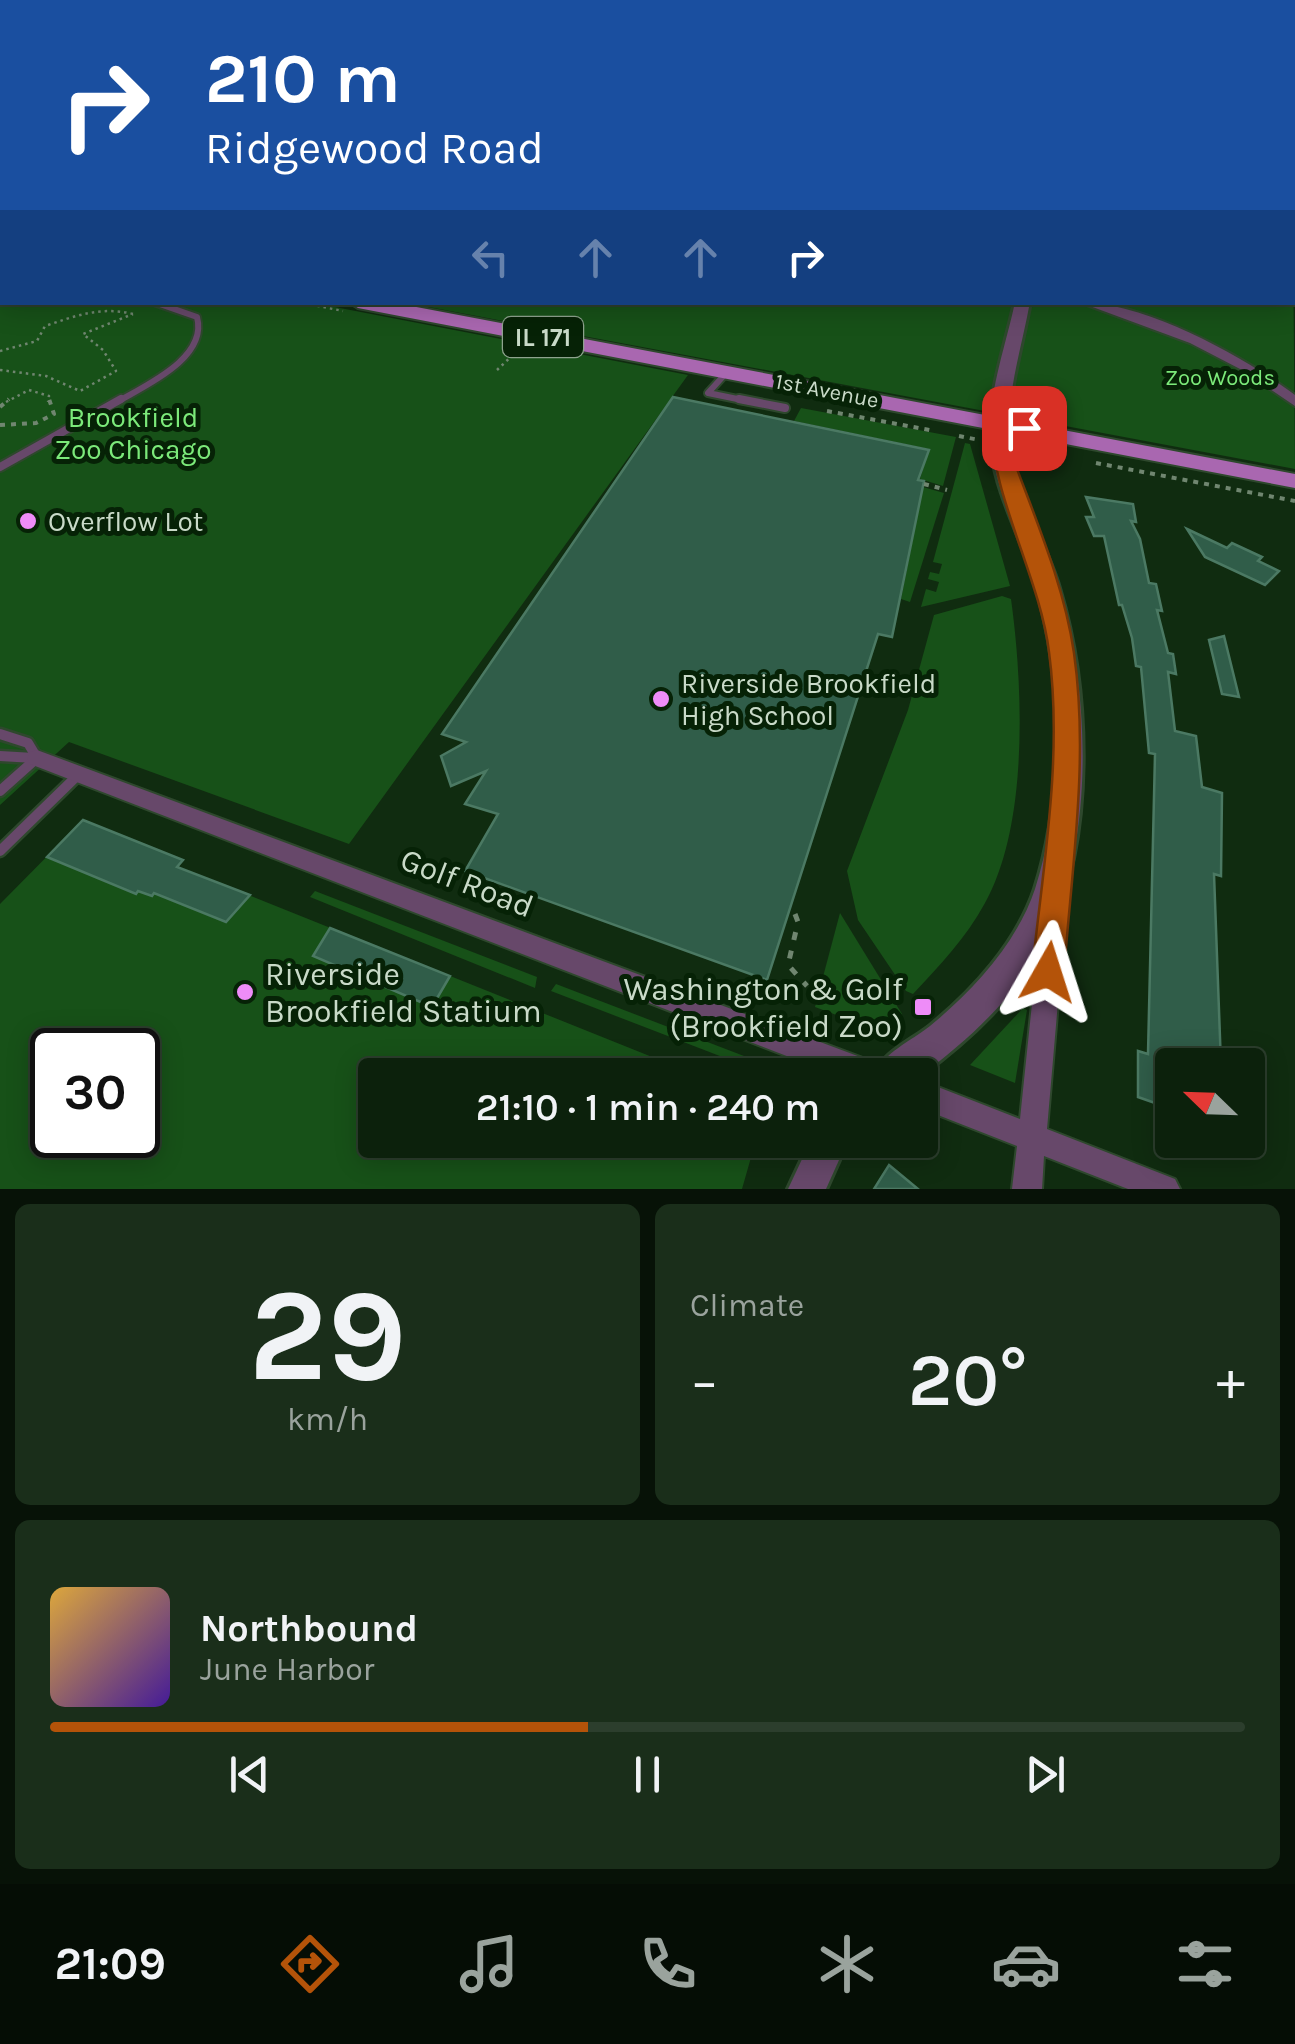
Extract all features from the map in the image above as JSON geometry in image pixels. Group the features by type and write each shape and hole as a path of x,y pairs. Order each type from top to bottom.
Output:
{"main road":[{"name":"1st Avenue","path":"375,305 1295,481"}],"street":[{"path":"1022,305 1001,423 1000,450 1049,590 1062,652 1068,754 1027,1189"},
{"path":"1094,305 1176,331 1251,370 1295,402"},
{"name":"Golf Road","path":"37,758 827,1058"},
{"path":"918,1058 937,1046 988,998 1036,927 1060,853"},
{"path":"938,1101 1165,1189"},
{"path":"806,1189 821,1158"}],"lane":[{"path":"0,467 116,400 191,350 199,334 197,317 163,305"},
{"path":"727,372 708,393 785,408"},
{"path":"1,731 28,743 37,758"},
{"path":"0,756 9,760 37,758"},
{"path":"0,791 37,758"},
{"path":"0,851 80,773"}],"path":[{"path":"0,351 37,341 44,326 76,314 104,309 133,314 84,334 103,350 116,371 80,391 46,376 0,370"},
{"path":"497,370 533,336"},
{"path":"0,358 12,349"},
{"path":"0,407 14,394 36,390 49,396 48,405 54,411 46,421 0,425"},
{"path":"1095,462 1295,502"},
{"path":"924,484 948,490"},
{"path":"794,914 798,922 786,960 790,974 808,986"}],"green space":[{"name":"Brookfield Zoo Chicago","path":"0,305 324,305 688,375 349,844 69,742 0,805"},
{"name":"Zoo Woods","path":"418,305 1294,305 1295,469"},
{"path":"801,408 956,437 943,486 920,479 929,449 794,421"},
{"path":"965,443 970,444 1010,586 921,607 926,589 936,592 939,582 928,579 930,572 939,574 942,564 933,562"},
{"path":"923,487 944,493 910,602 901,599"},
{"path":"1002,596 1011,599 1020,713 1016,795 1009,834 999,871 978,916 913,994 906,991 858,920 847,871 908,710 934,615"},
{"name":"Riverside Brookfield Statium","path":"83,820 183,860 178,867 655,1058 358,1058 358,1158 751,1158 742,1189 0,1189 0,904"},
{"path":"315,891 537,977 535,988 310,897"},
{"path":"840,913 902,1014 871,1028 815,1007"},
{"path":"556,984 747,1058 725,1058 551,991"},
{"path":"1023,1008 1027,1010 1015,1083 970,1065"}],"building":[{"name":"Riverside Brookfield High School","path":"673,397 929,450 918,480 924,481 892,637 878,634 767,980 465,871 498,814 465,804 486,771 451,786 441,756 466,742 442,734"},
{"path":"1086,497 1133,504 1136,522 1131,521 1140,539 1149,583 1156,584 1162,611 1157,610 1168,653 1173,654 1176,674 1168,672 1175,731 1196,736 1202,787 1222,793 1221,876 1214,874 1220,1048 1155,1048 1155,1103 1138,1097 1138,1051 1148,1054 1155,754 1149,753 1141,667 1136,666 1104,536 1094,536 1086,517 1094,517"},
{"path":"1187,529 1227,548 1232,543 1262,557 1258,561 1279,571 1265,585 1205,557"},
{"path":"1224,636 1239,697 1222,694 1209,640"},
{"path":"83,820 183,860 177,867 250,895 226,922 154,893 136,894 47,857"},
{"path":"330,928 450,976 432,1007 313,956"},
{"path":"889,1165 918,1189 874,1189"}],"place":[{"name":"Overflow Lot","path":"28,521"},
{"name":"Riverside Brookfield High School","path":"661,699"},
{"name":"Riverside Brookfield Statium","path":"245,992"},
{"name":"Washington & Golf (Brookfield Zoo)","path":"923,1007"}],"route":[{"path":"1024,428 1001,423 1000,450 1049,590 1062,652 1068,754 1048,972"}]}
